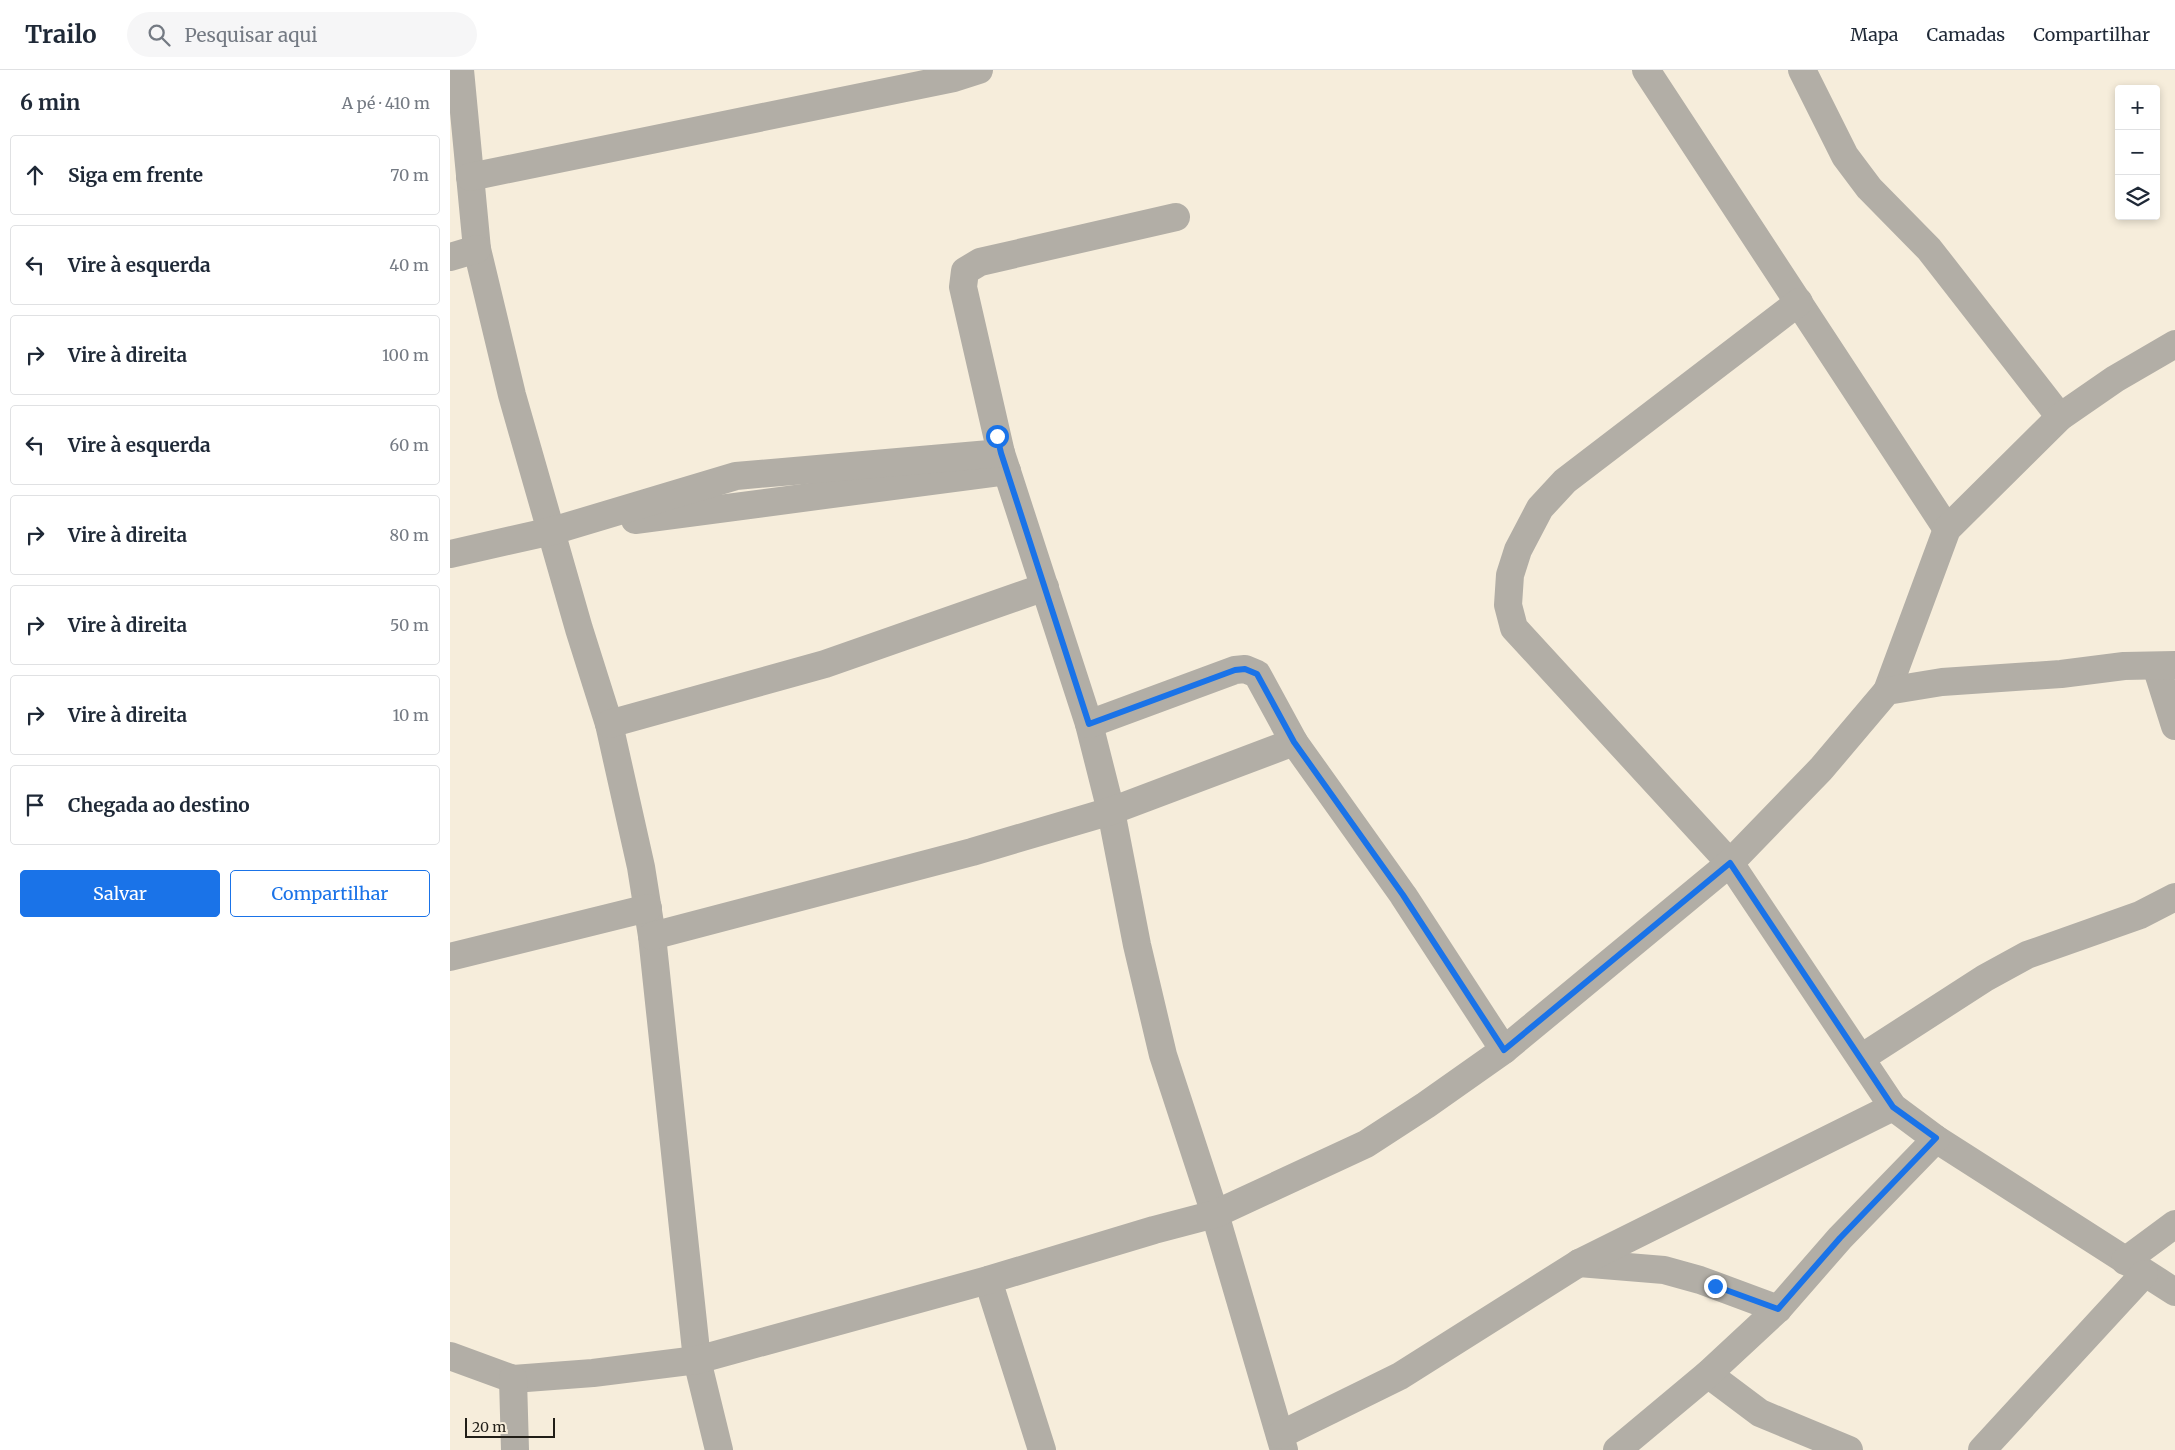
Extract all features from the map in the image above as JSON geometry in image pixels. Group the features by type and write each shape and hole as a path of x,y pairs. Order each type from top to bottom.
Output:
{"street":[{"path":"460,70 477,250 512,395 579,629 609,724 641,867 652,936 697,1360 719,1450"},
{"path":"470,177 954,78 979,70"},
{"path":"1646,70 1947,529"},
{"path":"1802,70 1845,156 1870,188 1930,250 2060,417"},
{"path":"1176,217 980,262 965,271 963,287 1004,462 1089,724 1111,811 1137,945 1163,1055 1215,1214 1282,1443 1400,1376 1579,1263 1893,1107"},
{"path":"450,257 477,250"},
{"path":"1798,302 1565,481 1540,508 1518,550 1510,575 1508,604 1514,628 1730,863 1893,1107 1936,1138 2175,1292"},
{"path":"450,1334 455,1358 514,1379 593,1373 697,1360 988,1280 1154,1230 1215,1214 1366,1144 1426,1105 1504,1050 1730,863 1821,768 1887,691 1947,529 2060,417 2116,379 2175,344"},
{"path":"450,554 552,531 736,476 1004,462"},
{"path":"609,724 826,664 1045,587"},
{"path":"1887,691 1942,682 2061,674 2124,666 2166,666 2175,726"},
{"path":"1089,724 1235,670 1245,669 1257,674 1294,742 1403,895 1504,1050"},
{"path":"652,936 972,852 1111,811 1294,742"},
{"path":"1861,1058 1984,978 2027,954 2140,915 2175,897"},
{"path":"450,957 648,908"},
{"path":"1617,1450 1708,1374 1778,1309 1840,1238 1936,1138"},
{"path":"1982,1450 2135,1267 2175,1224"},
{"path":"1579,1263 1664,1270 1700,1280 1778,1309"},
{"path":"988,1280 1042,1450"},
{"path":"1708,1374 1760,1413 1849,1450"},
{"path":"514,1379 515,1450"}],"route":[{"path":"997,436 1089,724 1235,670 1245,669 1257,674 1294,742 1403,895 1504,1050 1730,863 1893,1107 1936,1138 1840,1238 1778,1309 1715,1286"}]}
